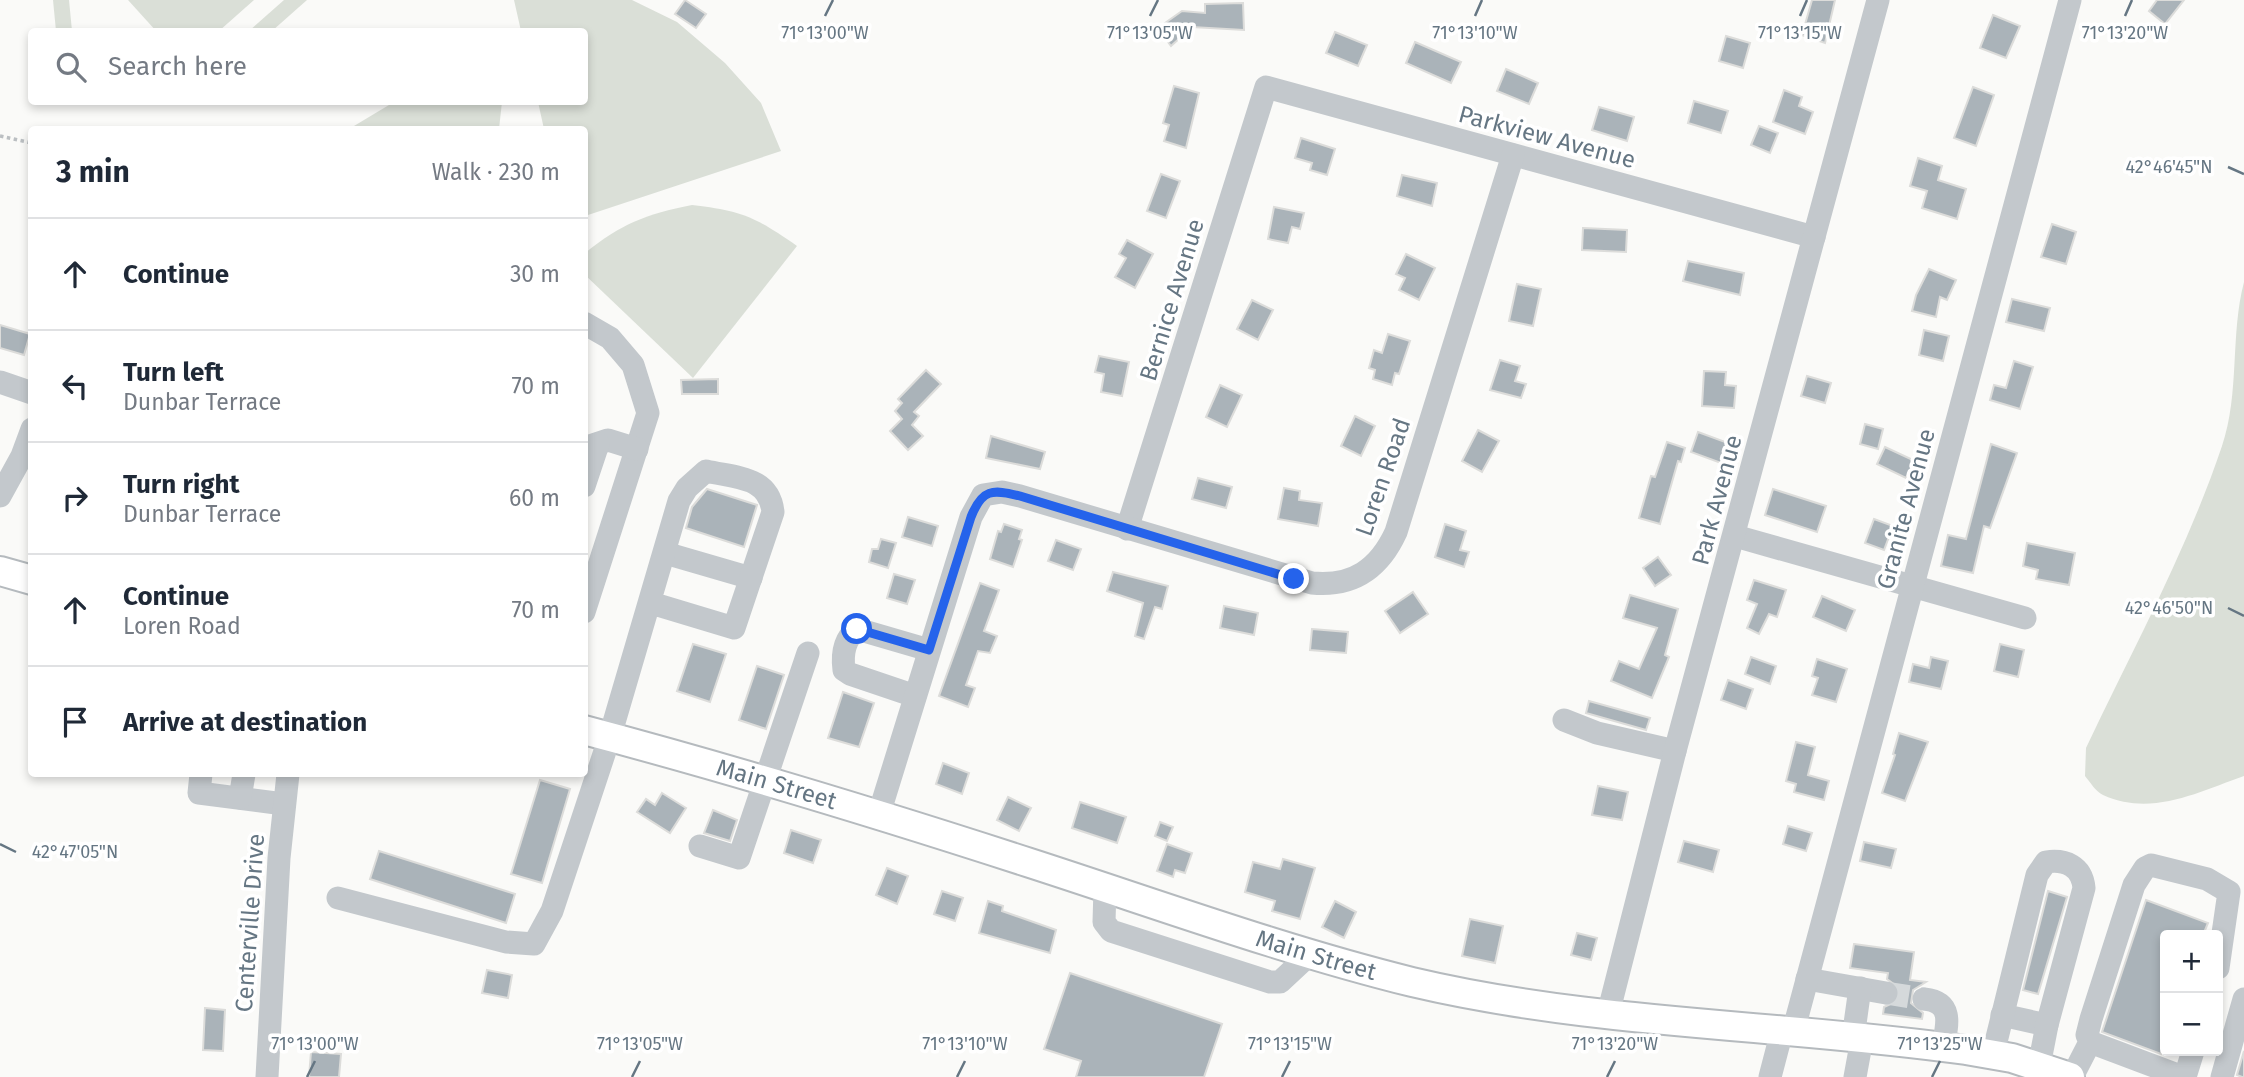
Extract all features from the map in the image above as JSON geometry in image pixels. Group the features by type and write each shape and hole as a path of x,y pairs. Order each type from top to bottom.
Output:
{"main road":[{"path":"0,571 28,579"},
{"name":"Main Street","path":"597,733 765,778 1310,954 1468,993 1608,1014 1943,1046 1993,1054 2033,1069 2071,1077"}],"street":[{"name":"Park Avenue","path":"1608,1014 1675,751 1878,0"},
{"name":"Granite Avenue","path":"1770,1077 1807,979 2070,0"},
{"name":"Parkview Avenue","path":"1266,87 1814,237"},
{"name":"Bernice Avenue","path":"1127,529 1266,87"},
{"name":"Loren Road","path":"929,650 971,517 983,495 1002,492 1020,496 1312,583 1341,583 1375,565 1384,555 1396,531 1513,155"},
{"path":"588,325 610,338 633,366 648,413 588,583"},
{"path":"0,382 28,392"},
{"path":"0,495 28,440"},
{"path":"591,446 608,440 637,449"},
{"path":"588,769 597,733 651,603 679,501 687,488 706,471 762,485 771,496 773,512 734,628 651,603"},
{"path":"1735,536 2025,618"},
{"path":"665,553 751,578"},
{"path":"879,814 915,696 929,650 857,629 850,634 844,648 844,670 915,696"},
{"path":"700,846 739,858 808,653"},
{"path":"1564,720 1597,733 1675,751"},
{"path":"201,777 199,793 284,804"},
{"path":"240,798 244,777"},
{"name":"Centerville Drive","path":"267,1077 288,777"},
{"path":"338,898 506,942 534,944 552,911 586,777"},
{"path":"1993,1054 2037,875 2046,862 2060,860 2076,868 2084,878 2084,888 2033,1069"},
{"path":"2191,1056 2184,1077 2090,1042 2087,1035 2134,885 2145,867 2151,865 2207,879 2229,892 2223,933"},
{"path":"1105,888 1104,922 1111,931 1270,982 1280,982 1310,954"},
{"path":"1807,979 1886,993"},
{"path":"1856,1077 1860,988"},
{"path":"1924,999 1936,1000 1944,1006 1947,1013 1943,1046"},
{"path":"2222,1077 2244,999"},
{"path":"2002,1015 2047,1025"},
{"path":"2071,1077 2090,1042"}],"path":[{"path":"0,136 28,142"}],"shaded area":[{"path":"53,0 69,0 72,28 56,28"},
{"path":"128,0 254,0 222,28 153,28"},
{"path":"284,0 307,0 275,28 252,28"},
{"path":"514,0 632,0 677,22 725,63 761,103 781,151 588,215 588,126 543,126 539,105 588,105 588,28 520,28"},
{"path":"389,105 502,105 499,126 354,126"},
{"path":"692,205 737,213 770,228 797,246 693,378 588,278 588,251 623,227 661,212"},
{"path":"2244,282 2244,776 2175,800 2139,804 2121,801 2100,794 2085,776 2086,748 2176,561 2222,446 2231,405 2237,323"}],"building":[{"path":"685,0 706,14 696,28 675,14"},
{"path":"1812,0 1835,0 1825,43 1802,35"},
{"path":"2157,0 2184,0 2165,24 2149,11"},
{"path":"1243,3 1244,30 1192,27 1171,46 1158,28 1182,11 1205,13 1205,4"},
{"path":"1993,15 2020,26 2006,58 1980,48"},
{"path":"1335,32 1367,45 1358,66 1326,53"},
{"path":"1726,36 1750,43 1743,68 1719,61"},
{"path":"1415,42 1461,62 1451,83 1406,63"},
{"path":"1506,69 1538,83 1529,104 1497,91"},
{"path":"1174,86 1199,93 1186,148 1164,141 1169,125 1163,123"},
{"path":"1973,87 1994,95 1976,146 1954,138"},
{"path":"1784,90 1802,97 1799,106 1813,112 1805,134 1773,122"},
{"path":"1694,101 1728,111 1721,133 1688,123"},
{"path":"1599,107 1634,117 1627,141 1592,130"},
{"path":"1759,126 1778,133 1770,153 1751,145"},
{"path":"1301,138 1335,149 1327,175 1310,170 1312,163 1295,158"},
{"path":"1918,158 1942,166 1938,180 1966,189 1957,219 1922,208 1927,191 1910,186"},
{"path":"1161,174 1180,181 1166,218 1147,211"},
{"path":"1402,175 1437,183 1432,206 1397,196"},
{"path":"1274,207 1304,213 1300,229 1292,227 1288,243 1268,239"},
{"path":"2052,224 2076,232 2066,264 2041,257"},
{"path":"1583,228 1627,230 1626,252 1582,250"},
{"path":"1127,240 1153,254 1135,288 1115,277 1126,258 1119,254"},
{"path":"1406,254 1435,268 1419,300 1399,290 1405,278 1396,274"},
{"path":"1688,261 1744,273 1740,295 1683,281"},
{"path":"1929,269 1956,280 1947,300 1940,297 1936,317 1912,311 1916,295"},
{"path":"1517,284 1541,289 1533,326 1509,321"},
{"path":"2012,299 2050,308 2044,331 2006,322"},
{"path":"1252,300 1273,310 1258,340 1237,329"},
{"path":"0,325 28,333 24,355 0,348"},
{"path":"1924,330 1949,336 1943,361 1919,355"},
{"path":"1388,334 1410,341 1399,374 1395,373 1392,385 1373,379 1375,370 1369,368 1374,350 1382,353"},
{"path":"1099,356 1129,362 1122,396 1101,392 1104,374 1095,372"},
{"path":"1500,360 1520,366 1515,381 1526,384 1521,398 1490,390"},
{"path":"2014,361 2033,367 2020,409 1990,400 1994,385 2006,388"},
{"path":"926,370 941,384 914,412 919,416 912,425 923,436 908,450 890,431 902,419 895,411 902,403 898,399"},
{"path":"1704,371 1726,372 1725,385 1736,386 1734,408 1702,406"},
{"path":"1807,376 1831,383 1825,403 1801,396"},
{"path":"718,379 718,394 682,394 681,380"},
{"path":"1220,385 1242,395 1227,427 1206,417"},
{"path":"1355,416 1375,426 1361,456 1341,446"},
{"path":"1865,424 1883,429 1878,449 1860,444"},
{"path":"1478,430 1499,441 1482,472 1462,461"},
{"path":"1698,432 1728,443 1721,463 1691,452"},
{"path":"991,436 1045,452 1040,469 986,458"},
{"path":"1667,442 1685,448 1681,462 1678,461 1660,524 1639,518 1651,476 1655,477"},
{"path":"1991,444 2017,453 1990,528 1984,526 1973,573 1941,566 1948,535 1966,539"},
{"path":"1885,447 1915,461 1906,478 1877,464"},
{"path":"1198,478 1232,487 1226,508 1192,499"},
{"path":"1284,488 1300,491 1299,500 1322,503 1318,526 1278,519"},
{"path":"707,489 757,505 744,547 686,528 692,507"},
{"path":"1773,489 1826,506 1817,532 1765,515"},
{"path":"908,517 938,526 932,546 902,537"},
{"path":"1874,519 1893,526 1884,550 1865,543"},
{"path":"1004,524 1022,530 1019,539 1022,540 1013,567 990,559 998,531 1001,532"},
{"path":"1445,524 1466,531 1460,550 1469,552 1464,567 1435,557"},
{"path":"881,539 896,543 888,568 869,562 872,549 878,549"},
{"path":"1056,540 1081,549 1073,570 1048,561"},
{"path":"2027,543 2075,553 2069,585 2036,579 2038,570 2023,566"},
{"path":"1658,557 1671,575 1655,586 1643,568"},
{"path":"1113,572 1168,586 1162,609 1155,607 1144,639 1135,636 1143,603 1107,591"},
{"path":"894,574 915,580 907,604 887,598"},
{"path":"1754,580 1786,590 1777,617 1769,614 1759,634 1747,628 1757,604 1747,600"},
{"path":"980,583 999,590 984,631 997,636 990,653 978,651 966,685 975,688 968,707 939,696"},
{"path":"1413,592 1428,614 1400,633 1385,611"},
{"path":"1630,595 1678,609 1665,655 1669,657 1652,698 1611,681 1619,661 1639,669 1657,628 1623,618"},
{"path":"1822,596 1855,610 1846,631 1813,617"},
{"path":"1224,606 1258,613 1254,635 1220,628"},
{"path":"1312,629 1348,632 1346,653 1310,650"},
{"path":"693,644 726,654 710,702 677,691"},
{"path":"2000,644 2024,650 2018,677 1994,671"},
{"path":"1751,657 1776,666 1770,684 1745,674"},
{"path":"1931,657 1948,661 1941,689 1909,682 1913,664 1929,668"},
{"path":"1817,659 1847,669 1836,702 1812,695 1818,678 1812,676"},
{"path":"757,666 784,675 766,729 739,720"},
{"path":"1728,680 1753,689 1746,709 1721,700"},
{"path":"843,692 874,703 859,747 828,738"},
{"path":"1589,701 1650,718 1646,730 1586,713"},
{"path":"1899,733 1928,742 1905,801 1882,793 1895,755 1893,754"},
{"path":"1796,742 1815,747 1808,775 1829,781 1824,800 1794,792 1796,784 1786,781"},
{"path":"943,763 969,773 962,794 936,784"},
{"path":"540,780 570,789 542,883 511,874"},
{"path":"1598,786 1628,792 1622,820 1592,815"},
{"path":"662,793 686,808 670,833 637,812 646,799 655,805"},
{"path":"1008,797 1031,808 1019,831 997,820"},
{"path":"1080,802 1126,817 1117,843 1072,828"},
{"path":"713,810 737,820 730,841 704,833"},
{"path":"1160,822 1173,827 1167,841 1155,836"},
{"path":"1788,826 1812,833 1806,851 1783,844"},
{"path":"791,830 821,840 813,863 784,853"},
{"path":"1684,841 1719,850 1713,872 1678,862"},
{"path":"1864,842 1896,849 1891,868 1860,861"},
{"path":"1167,844 1192,853 1185,873 1175,870 1173,877 1157,871"},
{"path":"379,851 515,894 506,923 370,879"},
{"path":"1283,859 1315,868 1300,919 1272,911 1275,901 1245,892 1253,862 1280,869"},
{"path":"887,868 908,876 897,904 876,895"},
{"path":"942,891 963,898 955,921 934,914"},
{"path":"2048,891 2067,897 2038,994 2023,990"},
{"path":"2146,900 2208,923 2205,930 2160,930 2160,1054 2102,1032"},
{"path":"988,901 1003,906 1002,911 1056,930 1050,953 979,933"},
{"path":"1335,901 1356,912 1344,938 1322,927"},
{"path":"1470,919 1503,926 1495,963 1462,956"},
{"path":"1577,933 1597,938 1591,960 1571,955"},
{"path":"1854,944 1914,952 1910,980 1926,982 1913,990 1911,1003 1923,1013 1922,1019 1883,1014 1884,1007 1897,1001 1899,988 1887,979 1888,973 1850,968"},
{"path":"487,970 512,975 508,998 482,993"},
{"path":"1070,973 1222,1024 1204,1077 1076,1077 1081,1061 1044,1049"},
{"path":"205,1008 225,1010 223,1051 203,1050"},
{"path":"2244,1051 2244,1077 2242,1077 2237,1075"},
{"path":"311,1052 341,1054 339,1077 309,1077"}],"tunnel":[{"path":"1886,993 1924,999"}],"route":[{"path":"857,629 929,650 971,517 979,499 989,493 1002,492 1020,496 1294,579"}]}
